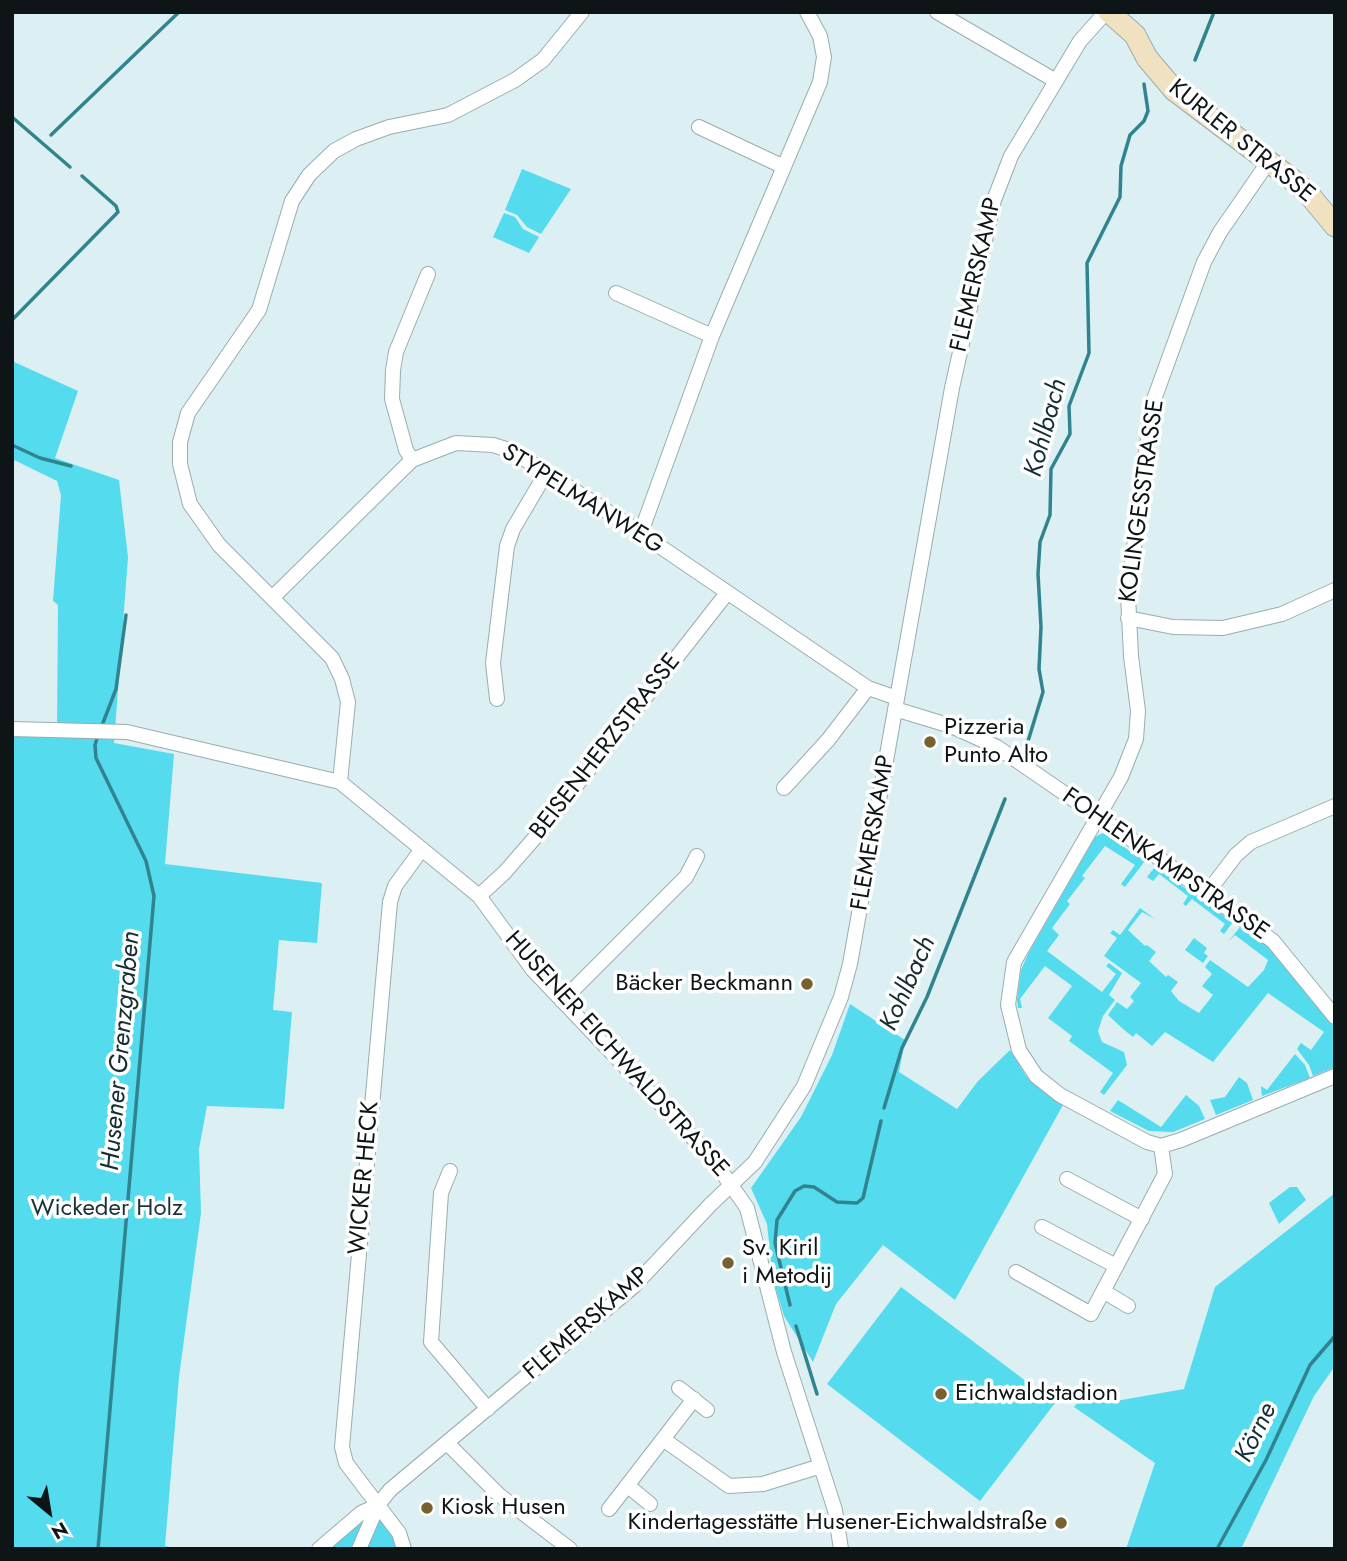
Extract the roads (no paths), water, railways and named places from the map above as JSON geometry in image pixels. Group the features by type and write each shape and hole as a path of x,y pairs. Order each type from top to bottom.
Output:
{"main road":[{"name":"KURLER STRASSE","path":"1113,17 1143,44 1147,58 1161,77 1191,106 1269,161 1307,192 1335,226"}],"street":[{"path":"340,782 348,702 342,679 332,658 219,545 190,504 183,486 180,442 188,413 259,310 292,201 309,175 334,151 356,139 389,127 448,115 515,80 543,60 582,12"},
{"path":"937,12 1056,81"},
{"path":"640,535 712,336 820,82 824,57 820,36 808,13"},
{"name":"FLEMERSKAMP","path":"359,1549 378,1504 390,1490 634,1286 755,1162 790,1112 841,997 866,882 951,388 994,200 1011,156 1080,41 1113,17"},
{"path":"699,127 784,167"},
{"name":"KOLINGESSTRASSE","path":"1161,1146 1147,1142 1060,1095 1026,1063 1013,1033 1008,1005 1014,962 1121,777 1136,739 1138,711 1128,595 1152,405 1204,262 1220,232 1269,161"},
{"path":"412,460 392,399 393,370 396,352 428,274"},
{"path":"616,293 712,336"},
{"name":"STYPELMANWEG","path":"273,597 412,460 438,448 474,443 512,451 546,472 868,688 896,704"},
{"path":"497,699 493,663 507,546 513,529 546,472"},
{"path":"1128,618 1173,627 1223,628 1282,614 1335,590"},
{"name":"BEISENHERZSTRASSE","path":"479,896 505,872 539,832 727,593"},
{"path":"784,788 828,740 868,688"},
{"name":"FOHLENKAMPSTRASSE","path":"896,704 982,738 1207,893 1273,941 1335,1017"},
{"name":"HUSENER EICHWALDSTRASSE","path":"12,729 127,732 340,782 479,896 533,970 632,1070 733,1184 752,1223 767,1292 835,1510 841,1549"},
{"path":"1207,893 1236,855 1251,842 1335,806"},
{"name":"WICKER HECK","path":"378,1504 346,1463 342,1447 390,902 395,886 422,849"},
{"path":"562,1001 686,877 697,856"},
{"path":"1016,1272 1091,1314 1165,1174 1161,1146 1335,1076"},
{"path":"450,1171 441,1193 431,1342 488,1409"},
{"path":"1067,1179 1142,1219"},
{"path":"1042,1227 1116,1266"},
{"path":"1103,1291 1128,1306"},
{"path":"679,1388 707,1410"},
{"path":"609,1509 694,1399"},
{"path":"663,1439 729,1486 763,1483 821,1466"},
{"path":"447,1443 499,1495 570,1549"},
{"path":"628,1486 650,1504"},
{"path":"378,1504 399,1533 404,1549"},
{"name":"FLEMERSKAMP","path":"318,1549 361,1513 378,1504"}],"waterway":[{"path":"51,135 179,12"},
{"name":"Kohlbach","path":"1195,60 1214,12"},
{"name":"Kohlbach","path":"1025,751 1043,692 1039,669 1041,627 1038,574 1040,542 1050,515 1051,469 1070,434 1069,406 1089,353 1087,263 1120,197 1121,166 1130,135 1144,121 1148,111 1144,84"},
{"path":"12,117 70,167"},
{"path":"12,320 118,212 116,206 82,176"},
{"name":"Husener Grenzgraben","path":"12,445 40,458 71,466"},
{"name":"Husener Grenzgraben","path":"101,728 116,689 126,615"},
{"name":"Husener Grenzgraben","path":"98,735 95,745 96,758 146,861 154,896 98,1549"},
{"name":"Kohlbach","path":"884,1108 902,1048 927,997 1005,799"},
{"name":"Kohlbach","path":"790,1305 775,1243 777,1220 795,1191 804,1186 814,1187 837,1202 857,1203 863,1198 881,1121"},
{"name":"Kohlbach","path":"796,1326 817,1394"},
{"name":"Körne","path":"1217,1549 1266,1460 1310,1365 1335,1336"}],"place":[{"name":"Pizzeria Punto Alto","path":"930,742"},
{"name":"Bäcker Beckmann","path":"807,984"},
{"name":"Sv. Kiril i Metodij","path":"728,1263"},
{"name":"Eichwaldstadion","path":"941,1394"},
{"name":"Kiosk Husen","path":"427,1508"},
{"name":"Kindertagesstätte Husener-Eichwaldstraße","path":"1061,1523"}],"park label":[{"name":"Wickeder Holz","path":"107,1209"}]}
